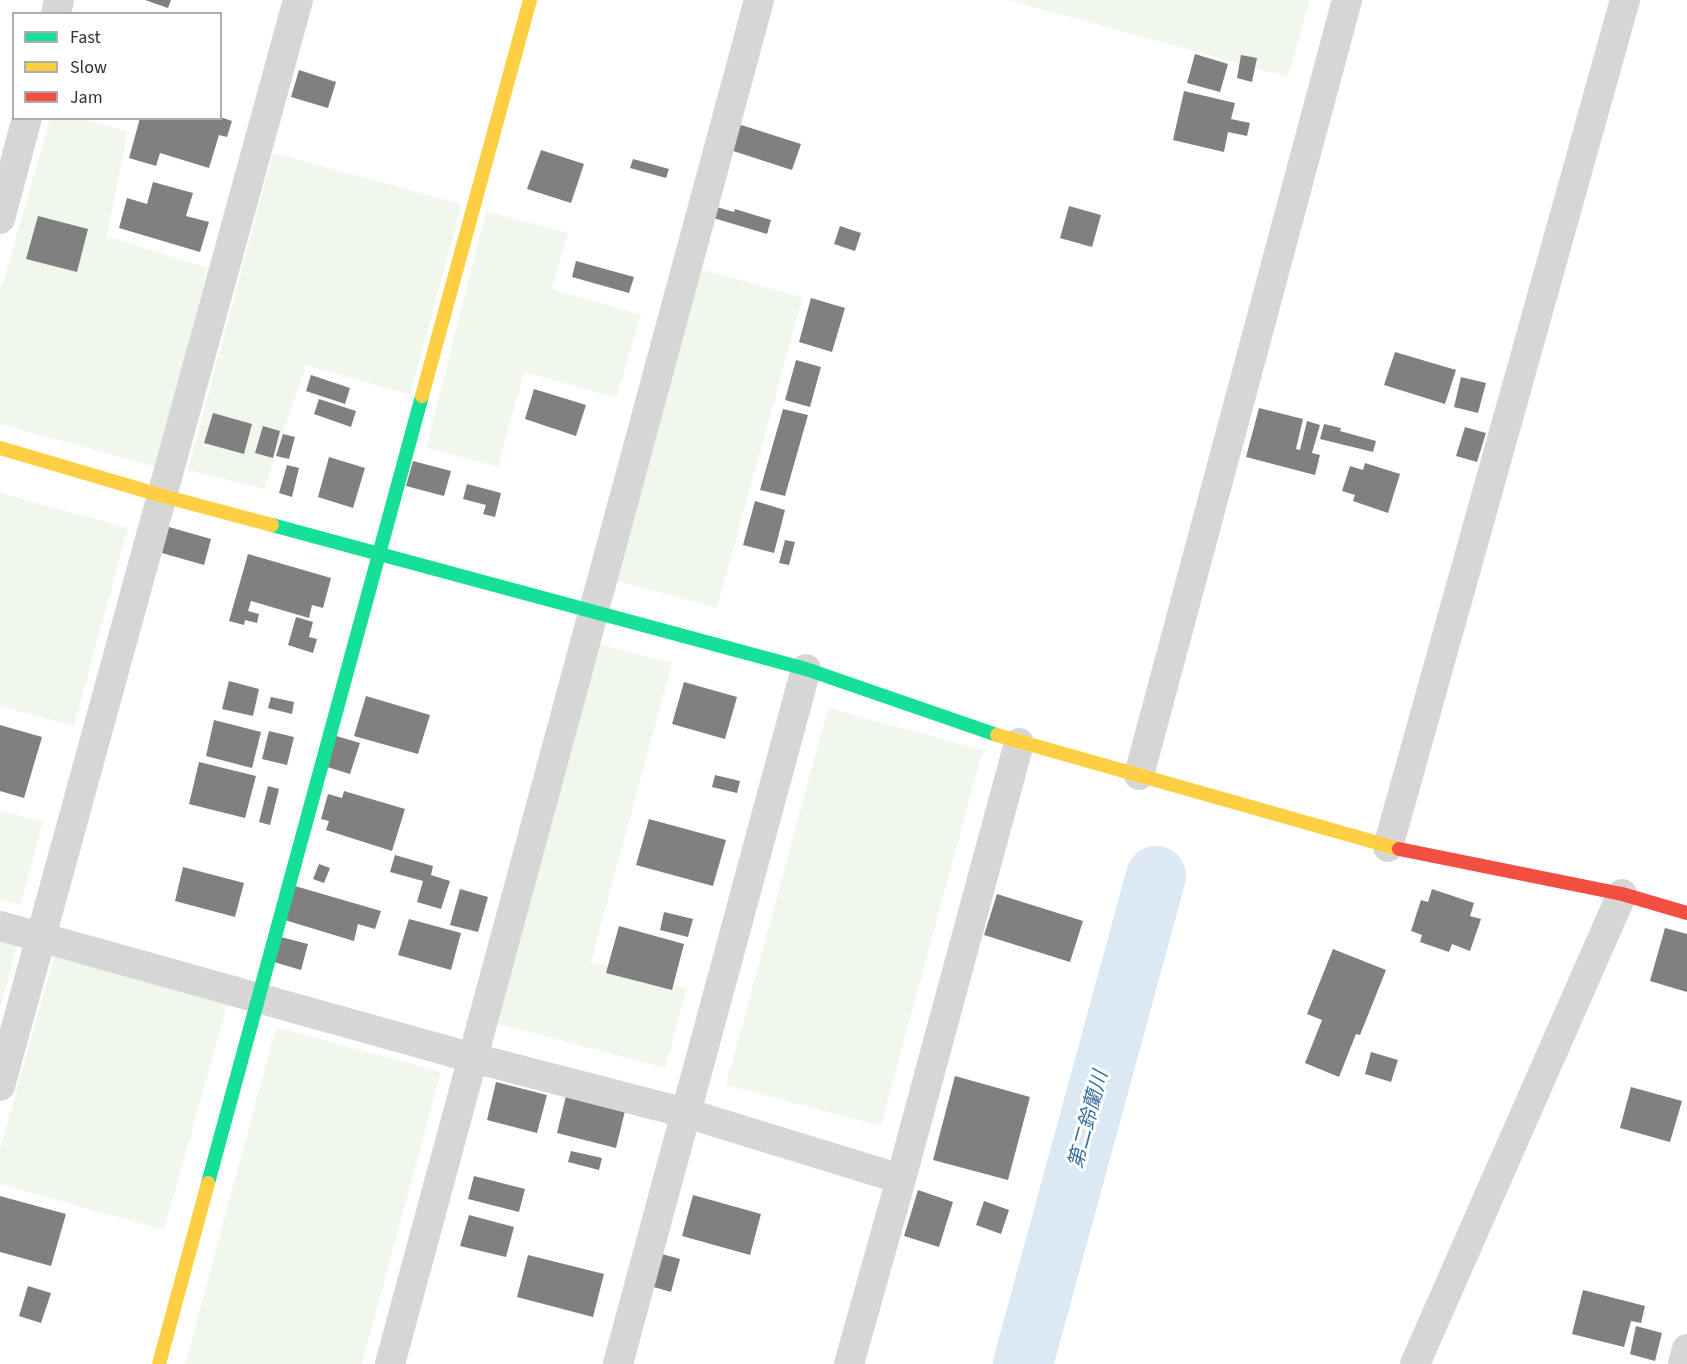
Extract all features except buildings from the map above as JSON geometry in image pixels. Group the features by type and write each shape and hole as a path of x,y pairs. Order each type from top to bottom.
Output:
{"street":[{"path":"0,1086 298,0"},
{"path":"159,1364 530,0"},
{"path":"390,1364 759,0"},
{"path":"1139,775 1347,0"},
{"path":"1388,847 1625,0"},
{"path":"0,219 26,120"},
{"path":"0,448 163,496 806,669 1019,743 1388,847 1622,894 1687,913"},
{"path":"618,1364 806,669"},
{"path":"849,1364 902,1179 1019,743"},
{"path":"1415,1364 1622,894"},
{"path":"0,926 473,1058 686,1113 902,1179"},
{"path":"1683,1364 1687,1349"}],"shaded area":[{"path":"1008,0 1310,0 1288,77"},
{"path":"50,120 87,120 128,132 107,236 207,268 160,468 0,424 0,293"},
{"path":"273,153 462,204 410,395 306,365 264,489 188,470"},
{"path":"486,211 568,233 552,289 641,315 616,398 524,372 498,467 426,448"},
{"path":"699,269 803,297 717,608 614,580"},
{"path":"0,493 128,528 74,726 0,706"},
{"path":"598,644 672,663 591,962 687,988 665,1068 495,1023"},
{"path":"828,708 983,750 881,1126 726,1085"},
{"path":"0,810 43,822 21,905 0,900"},
{"path":"0,938 18,943 0,1008"},
{"path":"55,954 228,1003 164,1230 0,1184 0,1148"},
{"path":"276,1027 441,1072 362,1364 185,1364"}],"waterway":[{"name":"第二鈴蘭川","path":"1023,1364 1156,876"}],"traffic: fast":[{"path":"208,1183 422,396"},
{"path":"272,525 806,669 997,735"}],"traffic: slow":[{"path":"422,396 530,0"},
{"path":"0,448 272,525"},
{"path":"997,735 1399,849"},
{"path":"159,1364 208,1183"}],"traffic: jam":[{"path":"1399,849 1622,894 1687,913"}]}
